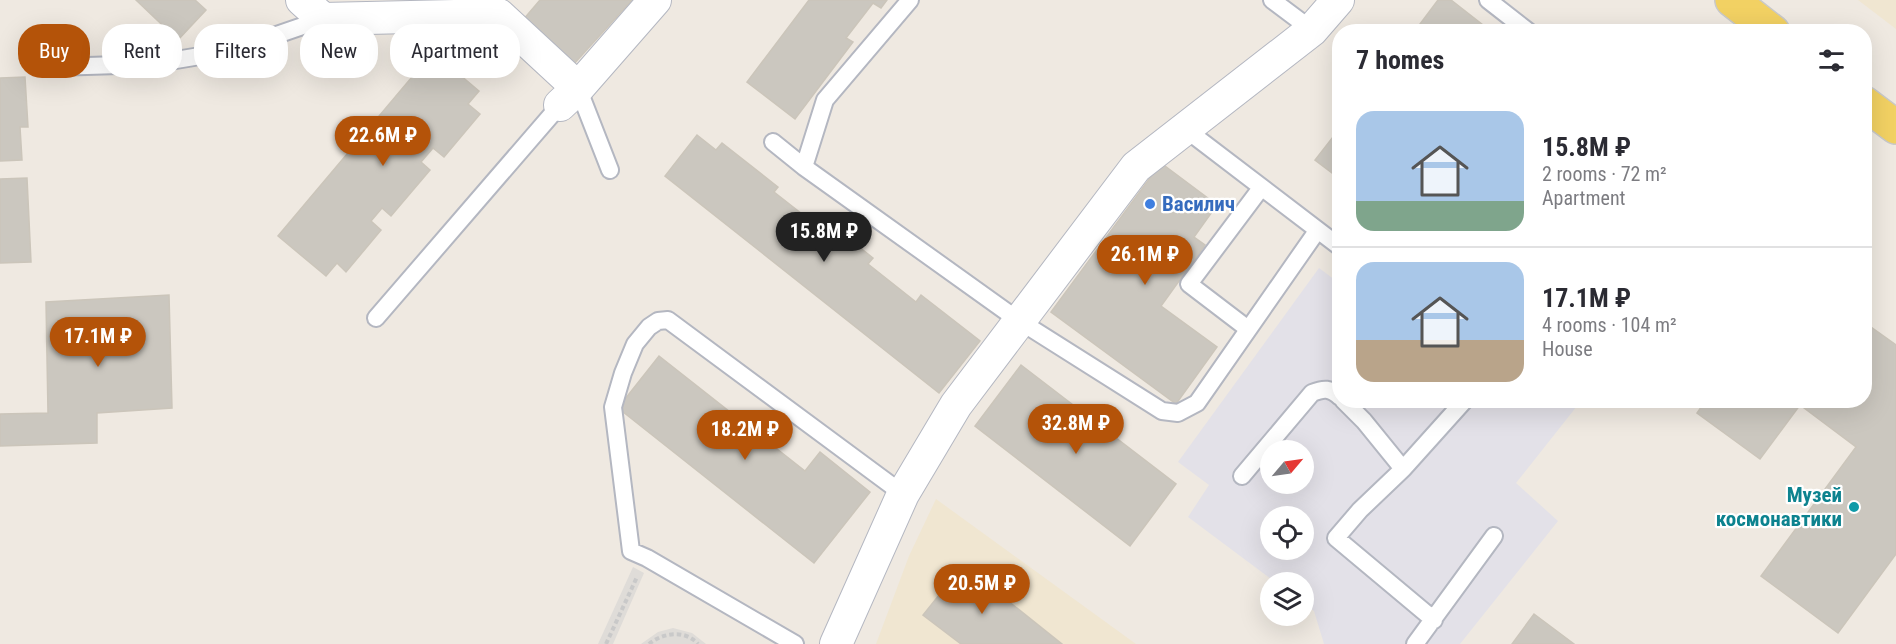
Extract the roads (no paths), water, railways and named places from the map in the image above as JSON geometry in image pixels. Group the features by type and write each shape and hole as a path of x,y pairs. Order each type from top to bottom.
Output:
{"main road":[{"path":"1732,0 1763,24"},
{"path":"1872,109 1896,127"}],"street":[{"path":"313,10 499,15 569,97 655,0"},
{"path":"836,644 903,494 956,405 1018,320 1136,167 1312,30 1338,0"}],"lane":[{"path":"804,167 825,100 910,0"},
{"path":"1272,0 1312,30"},
{"path":"1488,0 1520,24"},
{"path":"90,66 152,64 230,51 313,10"},
{"path":"376,318 569,97 610,170"},
{"path":"1184,128 1332,241"},
{"path":"773,142 804,167 1018,320 1162,411 1178,413 1197,404 1317,231"},
{"path":"1248,329 1189,284 1261,188"},
{"path":"795,644 647,558 631,551 613,407 635,344 649,327 658,321 668,320 903,494"},
{"path":"1242,477 1312,393 1323,388 1332,391"},
{"path":"1351,408 1403,469"},
{"path":"1434,620 1336,538 1458,408"},
{"path":"1415,644 1494,536"}],"place":[{"name":"Василич","path":"1150,204"},
{"name":"Музей космонавтики","path":"1854,507"}]}
